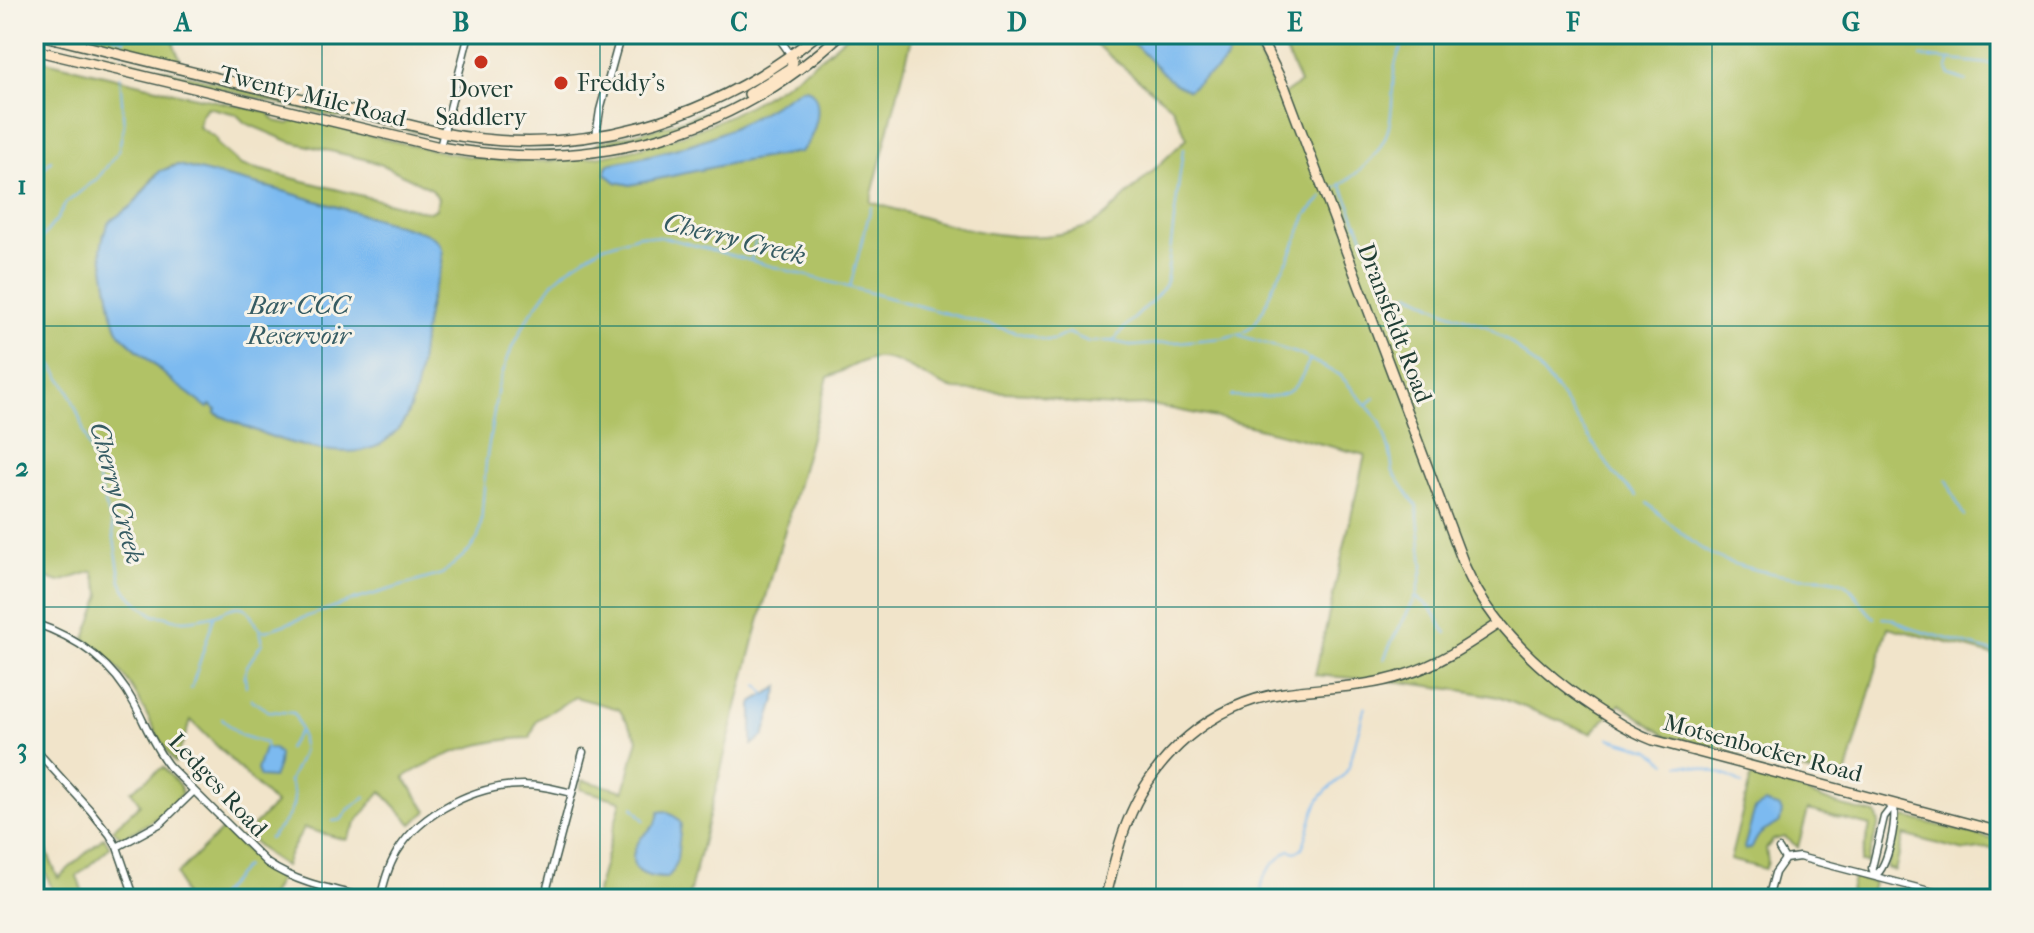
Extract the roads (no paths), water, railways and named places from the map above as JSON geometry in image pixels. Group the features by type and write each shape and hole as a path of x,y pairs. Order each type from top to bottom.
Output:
{"main road":[{"name":"Twenty Mile Road","path":"36,34 443,133 510,141 596,136 646,126 692,111 730,94 818,34"},
{"name":"Twenty Mile Road","path":"34,50 440,147 513,156 571,155 625,147 679,132 732,110 796,72 841,34"},
{"name":"Dransfeldt Road","path":"1258,34 1285,88 1461,560 1479,595 1500,623"},
{"path":"732,110 742,99 790,68 793,62 791,55"},
{"path":"513,156 522,150 587,147 596,136"},
{"path":"1105,899 1126,824 1143,789 1177,746 1198,729 1256,699 1352,687 1414,672 1452,655 1500,623"},
{"name":"Motsenbocker Road","path":"1500,623 1560,683 1642,736 2000,832"}],"street":[{"path":"440,147 469,34"},
{"path":"596,136 621,34"},
{"path":"776,34 791,55"},
{"name":"Ledges Road","path":"34,623 77,642 107,666 127,692 164,759 274,868 307,882 372,899"},
{"path":"34,748 98,819 117,847 135,899"},
{"path":"544,899 583,752"},
{"path":"380,899 397,852 416,828 439,810 478,794 511,786 544,786 572,793"},
{"path":"117,847 161,823 194,791"},
{"path":"1875,876 1882,870 1896,818 1894,804"},
{"path":"1875,876 1872,868 1884,817 1894,804"},
{"path":"1779,849 1785,859"},
{"path":"1768,899 1775,873 1785,859 1799,857 1960,899"}],"water":[{"path":"1124,34 1224,34 1227,58 1188,90 1173,83"},
{"path":"807,88 816,101 817,120 800,152 630,185 616,182 606,174 609,164 709,138"},
{"name":"Bar CCC Reservoir","path":"178,165 283,191 425,233 440,243 442,261 427,312 416,389 403,422 384,442 357,451 337,452 294,444 251,429 215,413 217,410 210,405 208,408 173,382 121,335 112,313 101,249 104,233 109,222 132,206 160,171"},
{"path":"779,687 764,736 752,745 752,704"},
{"path":"264,748 274,749 279,754 273,778 260,777 257,770"},
{"path":"1765,803 1780,808 1780,822 1761,833 1752,848 1746,850 1755,809"},
{"path":"665,811 681,824 677,859 667,878 648,876 636,868 633,856 641,838 656,822 659,812"}],"waterway":[{"path":"122,52 125,34"},
{"name":"Cherry Creek","path":"1328,193 1364,166 1379,150 1391,118 1398,55 1412,34"},
{"path":"112,36 123,39"},
{"path":"1921,57 2000,65"},
{"path":"1949,62 1947,68 1950,75 1966,81"},
{"path":"34,253 66,203 98,178 118,152 124,126 120,75"},
{"path":"1113,342 1166,284 1183,149"},
{"path":"34,180 51,160"},
{"path":"1341,184 1382,277"},
{"name":"Cherry Creek","path":"34,353 53,366 69,391 112,526 121,582 128,592 155,616 177,620 207,617 233,607 245,608 257,626 266,631 442,574 469,551 478,538 481,524 486,462 498,386 509,355 527,319 555,280 601,247 639,235 667,238 1045,340 1054,340 1068,333 1089,342 1110,341 1134,346 1223,338 1245,332 1264,308 1307,214 1323,197"},
{"path":"850,287 871,207"},
{"path":"751,260 755,242"},
{"path":"1409,293 1447,312 1486,326 1511,343 1559,393 1614,474 1637,496"},
{"path":"1239,335 1301,355 1340,375 1380,421 1393,472 1417,507 1423,566 1417,595 1384,659"},
{"path":"1231,396 1269,397 1283,394 1296,385 1310,359"},
{"path":"1366,405 1375,398"},
{"path":"1946,480 1964,516"},
{"path":"1647,503 1692,542 1719,558 1776,574 1842,582 1875,618"},
{"path":"1417,598 1432,609 1446,633"},
{"path":"191,689 214,617"},
{"path":"1883,618 2000,654"},
{"path":"246,686 247,666 262,643 260,631"},
{"path":"758,685 765,694"},
{"path":"251,698 268,711 294,713 302,737 301,756 289,782 293,790 293,806 286,820 269,839"},
{"path":"1262,899 1264,877 1289,850 1296,852 1302,848 1319,800 1349,767 1365,706"},
{"path":"222,719 240,735 265,743 266,750"},
{"path":"288,748 299,732"},
{"path":"1609,738 1650,750 1667,763"},
{"path":"1679,765 1712,771 1742,784"},
{"path":"333,821 341,820 349,809 366,797"},
{"path":"633,807 644,820"},
{"path":"216,899 245,866"}],"place":[{"name":"Dover Saddlery","path":"481,62"},
{"name":"Freddy's","path":"561,83"}]}
